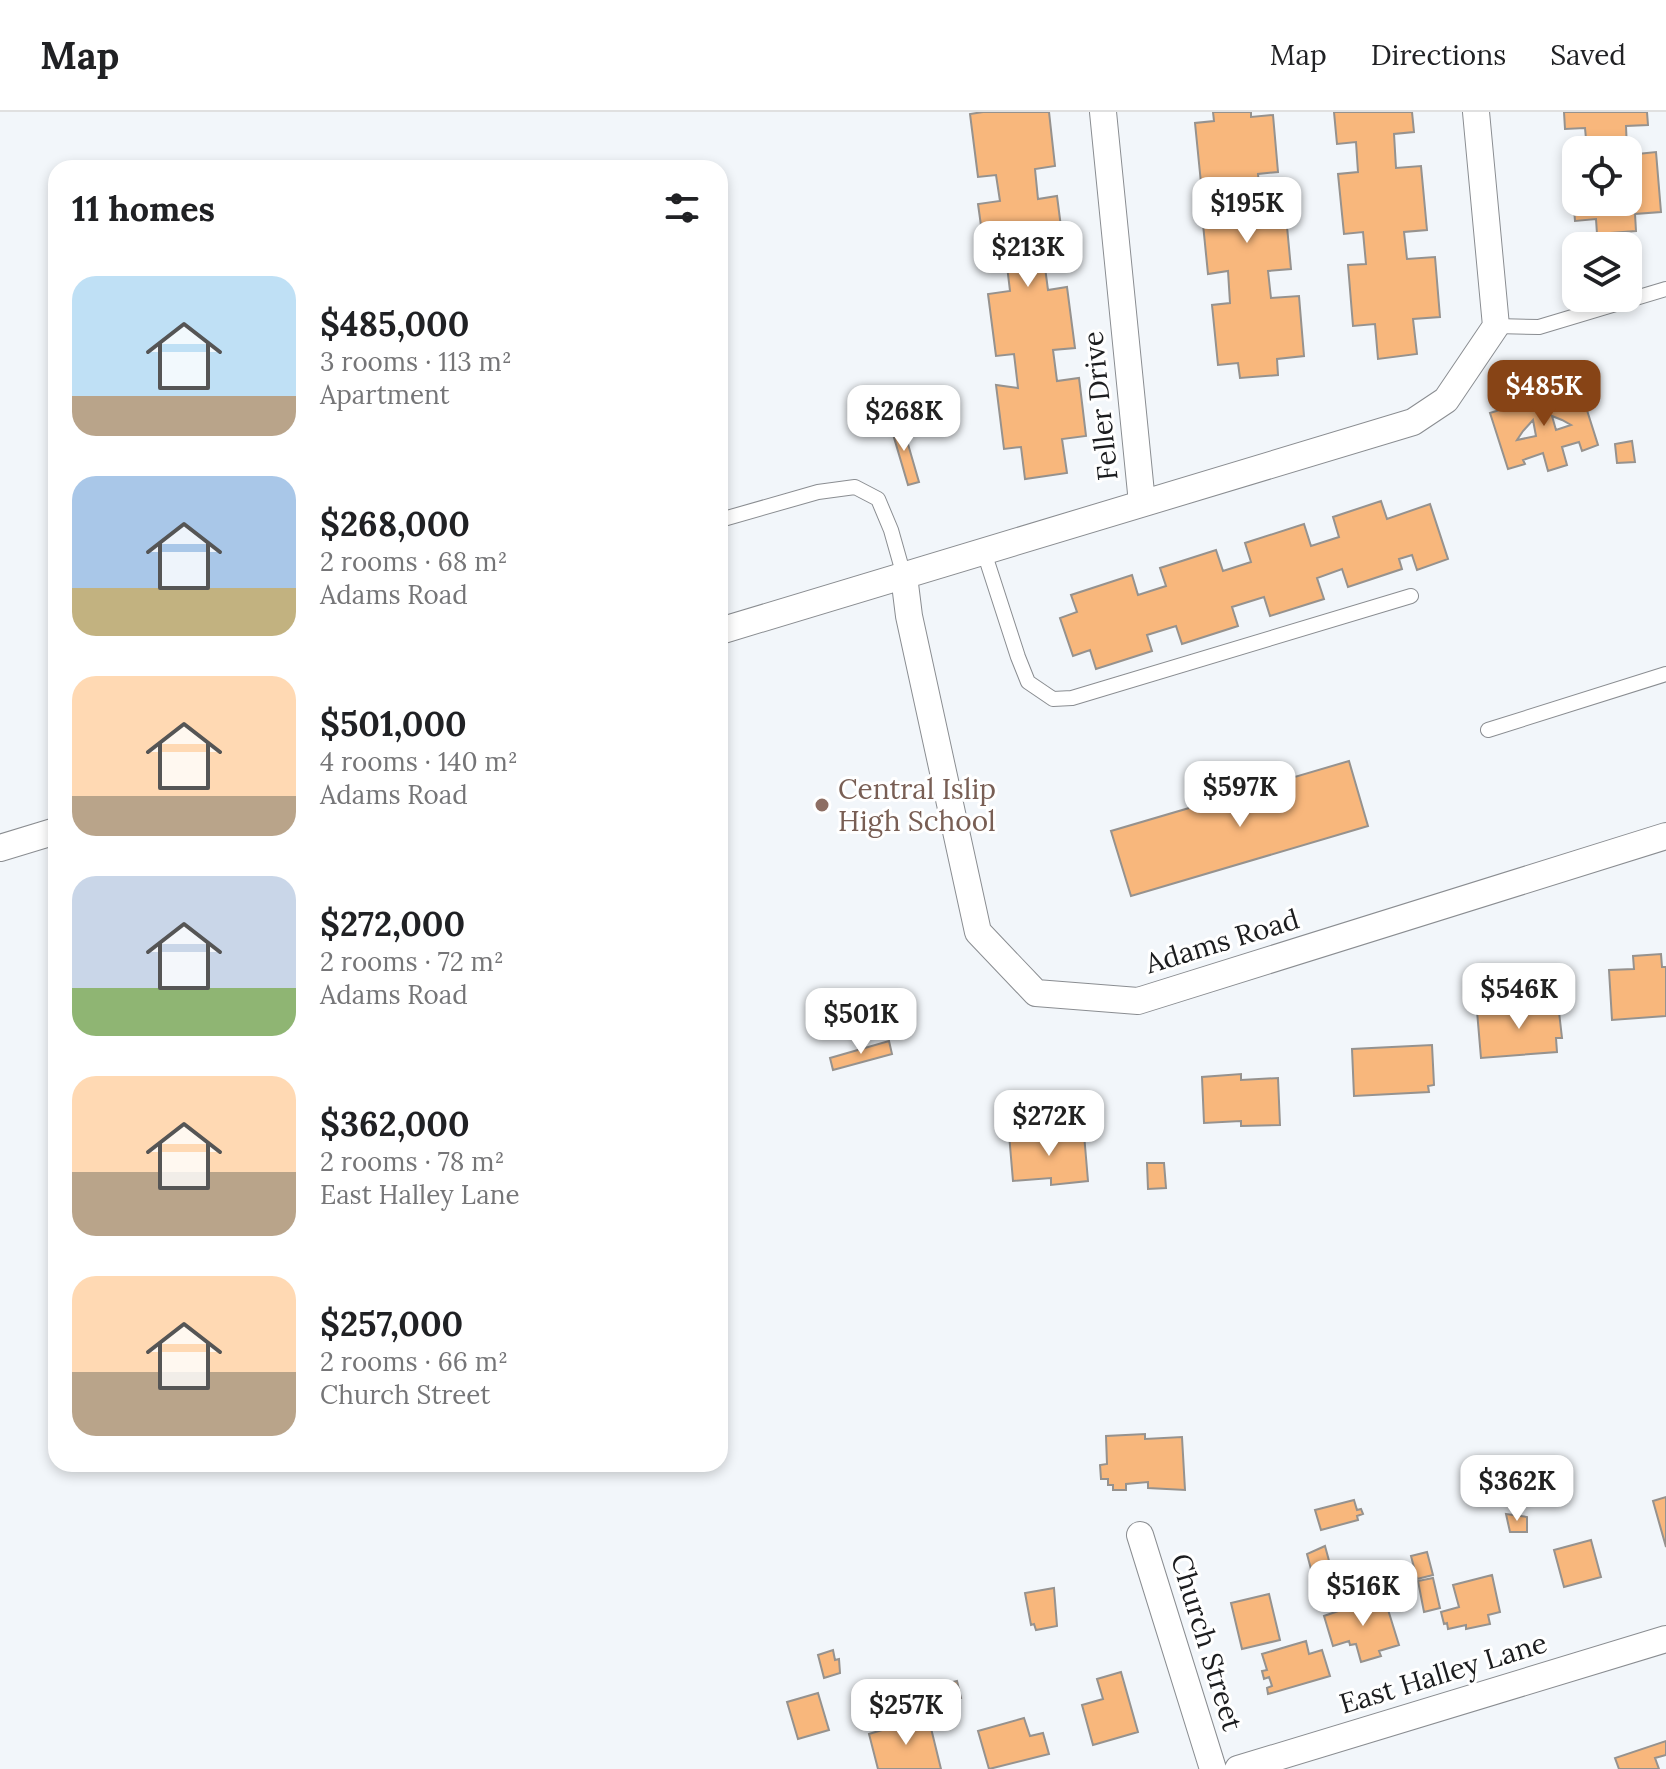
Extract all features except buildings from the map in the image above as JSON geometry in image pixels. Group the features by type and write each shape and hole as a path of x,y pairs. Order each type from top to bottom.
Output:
{"street":[{"name":"Feller Drive","path":"1103,112 1142,503"},
{"path":"728,629 1413,422 1446,400 1496,326 1476,112"},
{"name":"Adams Road","path":"904,576 909,616 978,932 1036,993 1138,1001 1666,836"},
{"path":"0,848 48,833"},
{"name":"Church Street","path":"1140,1535 1213,1769"},
{"name":"East Halley Lane","path":"1238,1769 1666,1639"}],"lane":[{"path":"1496,326 1539,327 1666,289"},
{"path":"728,518 818,492 855,487 878,499 904,576"},
{"path":"984,552 1028,682 1053,699 1072,698 1411,596"},
{"path":"1488,730 1666,674"}],"place":[{"name":"Central Islip High School","path":"822,805"}]}
